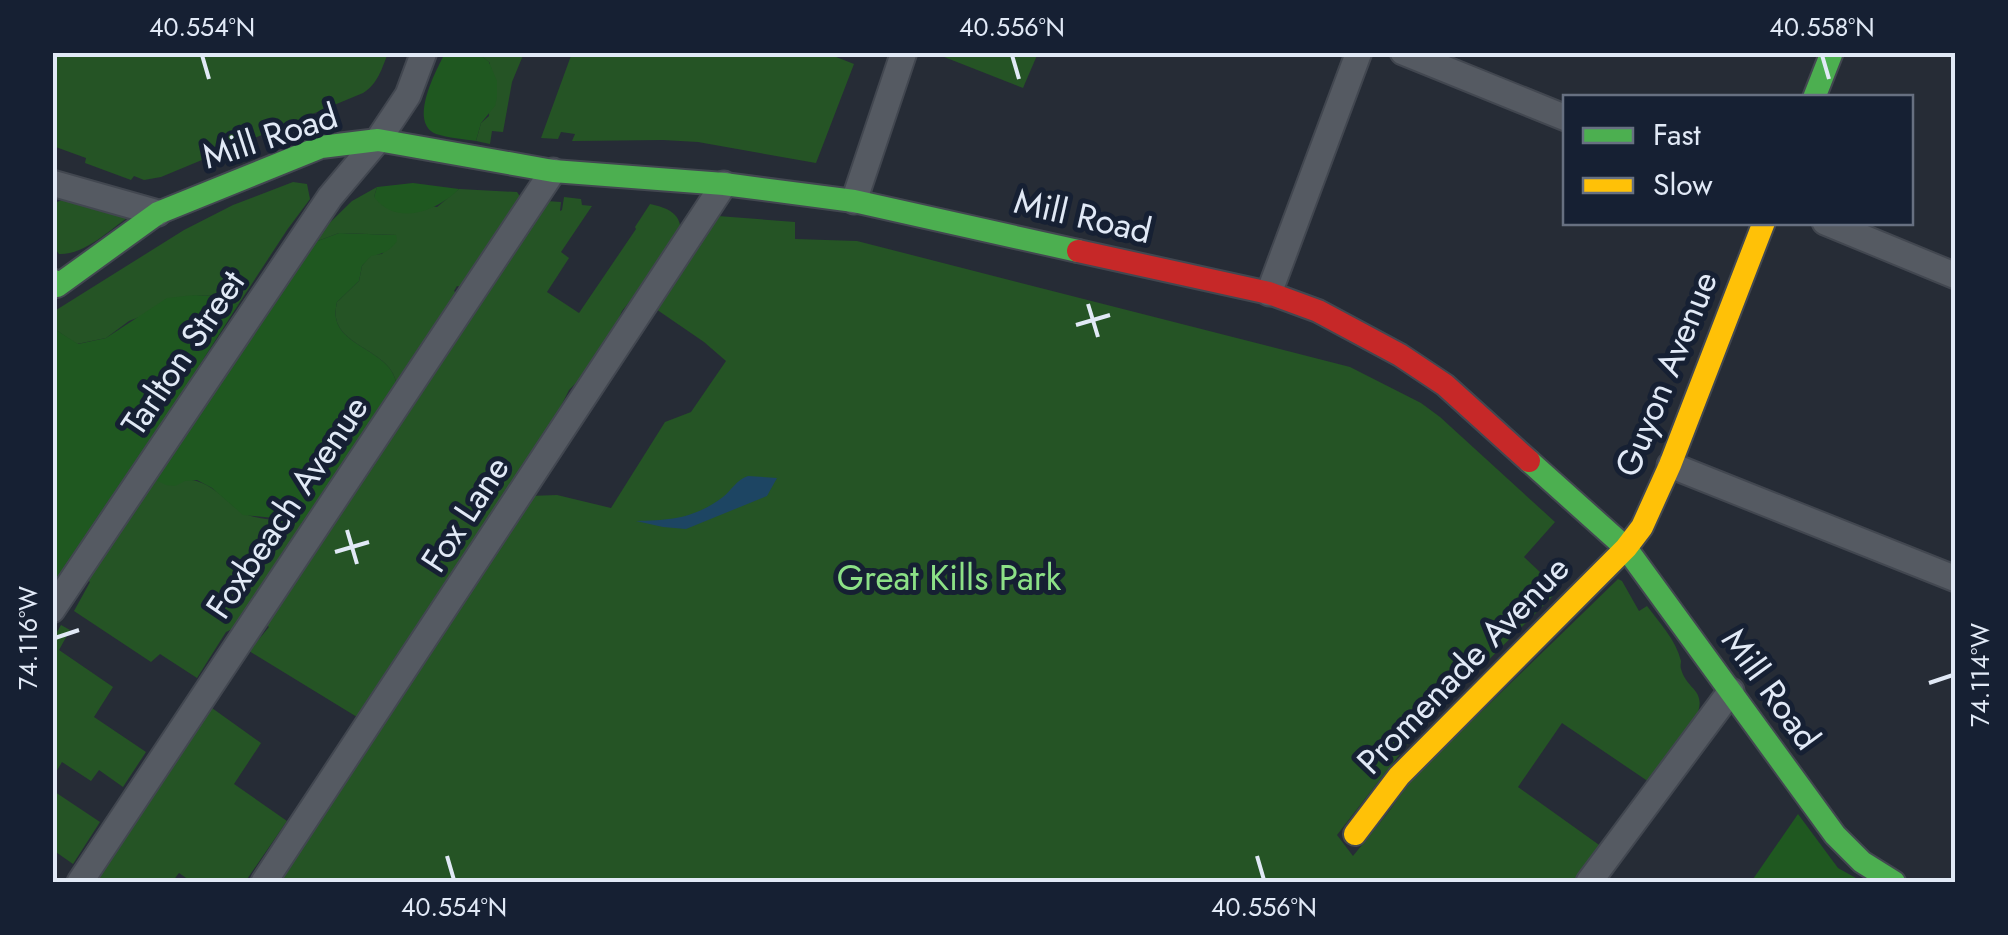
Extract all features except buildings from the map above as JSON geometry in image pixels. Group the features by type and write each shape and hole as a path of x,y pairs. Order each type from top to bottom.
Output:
{"street":[{"name":"Tarlton Street","path":"52,610 330,197 378,140 408,94 424,52"},
{"path":"854,201 904,52"},
{"path":"1270,293 1358,52"},
{"path":"1403,52 1563,117"},
{"path":"1815,95 1832,52"},
{"name":"Mill Road","path":"52,280 57,286 158,212 322,148 378,140 553,171 724,184 854,201 1270,293 1356,330 1445,385 1626,548 1850,854 1874,873 1894,882"},
{"name":"Foxbeach Avenue","path":"80,882 553,171"},
{"path":"52,183 158,212"},
{"name":"Fox Lane","path":"264,882 724,184"},
{"name":"Guyon Avenue","path":"1626,548 1642,526 1670,465 1763,225"},
{"path":"1832,225 1956,276"},
{"path":"1670,465 1956,578"},
{"name":"Promenade Avenue","path":"1355,834 1399,776 1626,548"},
{"path":"1589,882 1731,692"}],"green space":[{"path":"53,52 388,53 376,80 363,93 161,177 144,180 134,176 131,180 53,146"},
{"path":"445,53 478,53 489,62 497,81 495,106 481,123 476,141 436,134 424,119 427,96"},
{"path":"478,53 524,53 512,82 503,132 492,131 490,144 476,141 481,123 489,116 490,63"},
{"path":"572,53 826,53 854,64 816,163 698,142 572,141 575,134 561,132 558,139 541,138"},
{"path":"934,53 1038,53 1023,88"},
{"path":"293,182 307,184 310,199 238,305 221,296 195,295 129,321 106,338 77,344 53,328 53,312 184,230 233,205"},
{"path":"413,183 459,189 440,204 417,212 394,212 374,197 377,187"},
{"path":"377,187 374,197 437,207 459,189 517,192 521,198 461,287 457,286 396,382 385,363 346,336 336,314 337,302 359,281 362,266 371,255 382,254 396,235 339,233 307,245 352,201"},
{"path":"564,197 581,199 582,205 592,206 561,252 569,258 547,292 579,313 650,204 672,212 681,231 622,311 595,364 569,390 559,417 501,512 357,717 249,651 269,627 265,623 287,594 285,590 546,201 561,202 560,211"},
{"path":"67,198 130,216 87,246 59,254 53,246 52,204"},
{"name":"Great Kills Park","path":"718,216 795,222 795,239 857,241 1350,367 1421,403 1440,417 1555,522 1524,557 1559,590 1421,727 1337,835 1353,856 1409,782 1618,579 1639,611 1647,606 1675,646 1684,676 1700,701 1696,718 1649,782 1562,723 1518,787 1602,847 1577,882 275,882 529,496 557,495 611,508 665,422 691,412 726,361 653,307 707,219"},
{"path":"339,233 396,235 392,247 371,256 362,266 359,281 337,302 336,314 346,336 385,363 396,382 308,522 293,524 243,515 197,480 175,486 148,476 307,245"},
{"path":"221,296 238,305 53,587 53,328 78,344 106,338 167,298"},
{"path":"148,476 202,483 253,517 308,522 234,628 226,632 197,678 160,654 151,662 74,611 90,582 83,577"},
{"path":"61,625 70,630 59,650 113,687 94,717 146,752 123,787 99,770 91,781 62,762 53,777 53,639"},
{"path":"212,708 261,743 234,784 287,821 245,882 192,882 179,873 172,882 90,882 207,709"},
{"path":"52,790 100,822 73,864 53,850"},
{"path":"1798,814 1838,868 1863,882 1751,882"}],"water":[{"path":"748,476 777,478 767,496 686,529 636,521 692,514 723,497"}],"traffic: fast":[{"path":"1815,95 1832,52"},
{"path":"52,280 57,286 158,213 321,147 378,140 553,171 724,184 854,201 1078,251"},
{"path":"1529,461 1626,548 1835,835 1862,862 1894,882"}],"traffic: slow":[{"path":"1355,834 1399,776 1626,548 1642,527 1763,225"}],"traffic: jam":[{"path":"1078,251 1269,293 1318,311 1400,355 1445,385 1529,461"}]}
